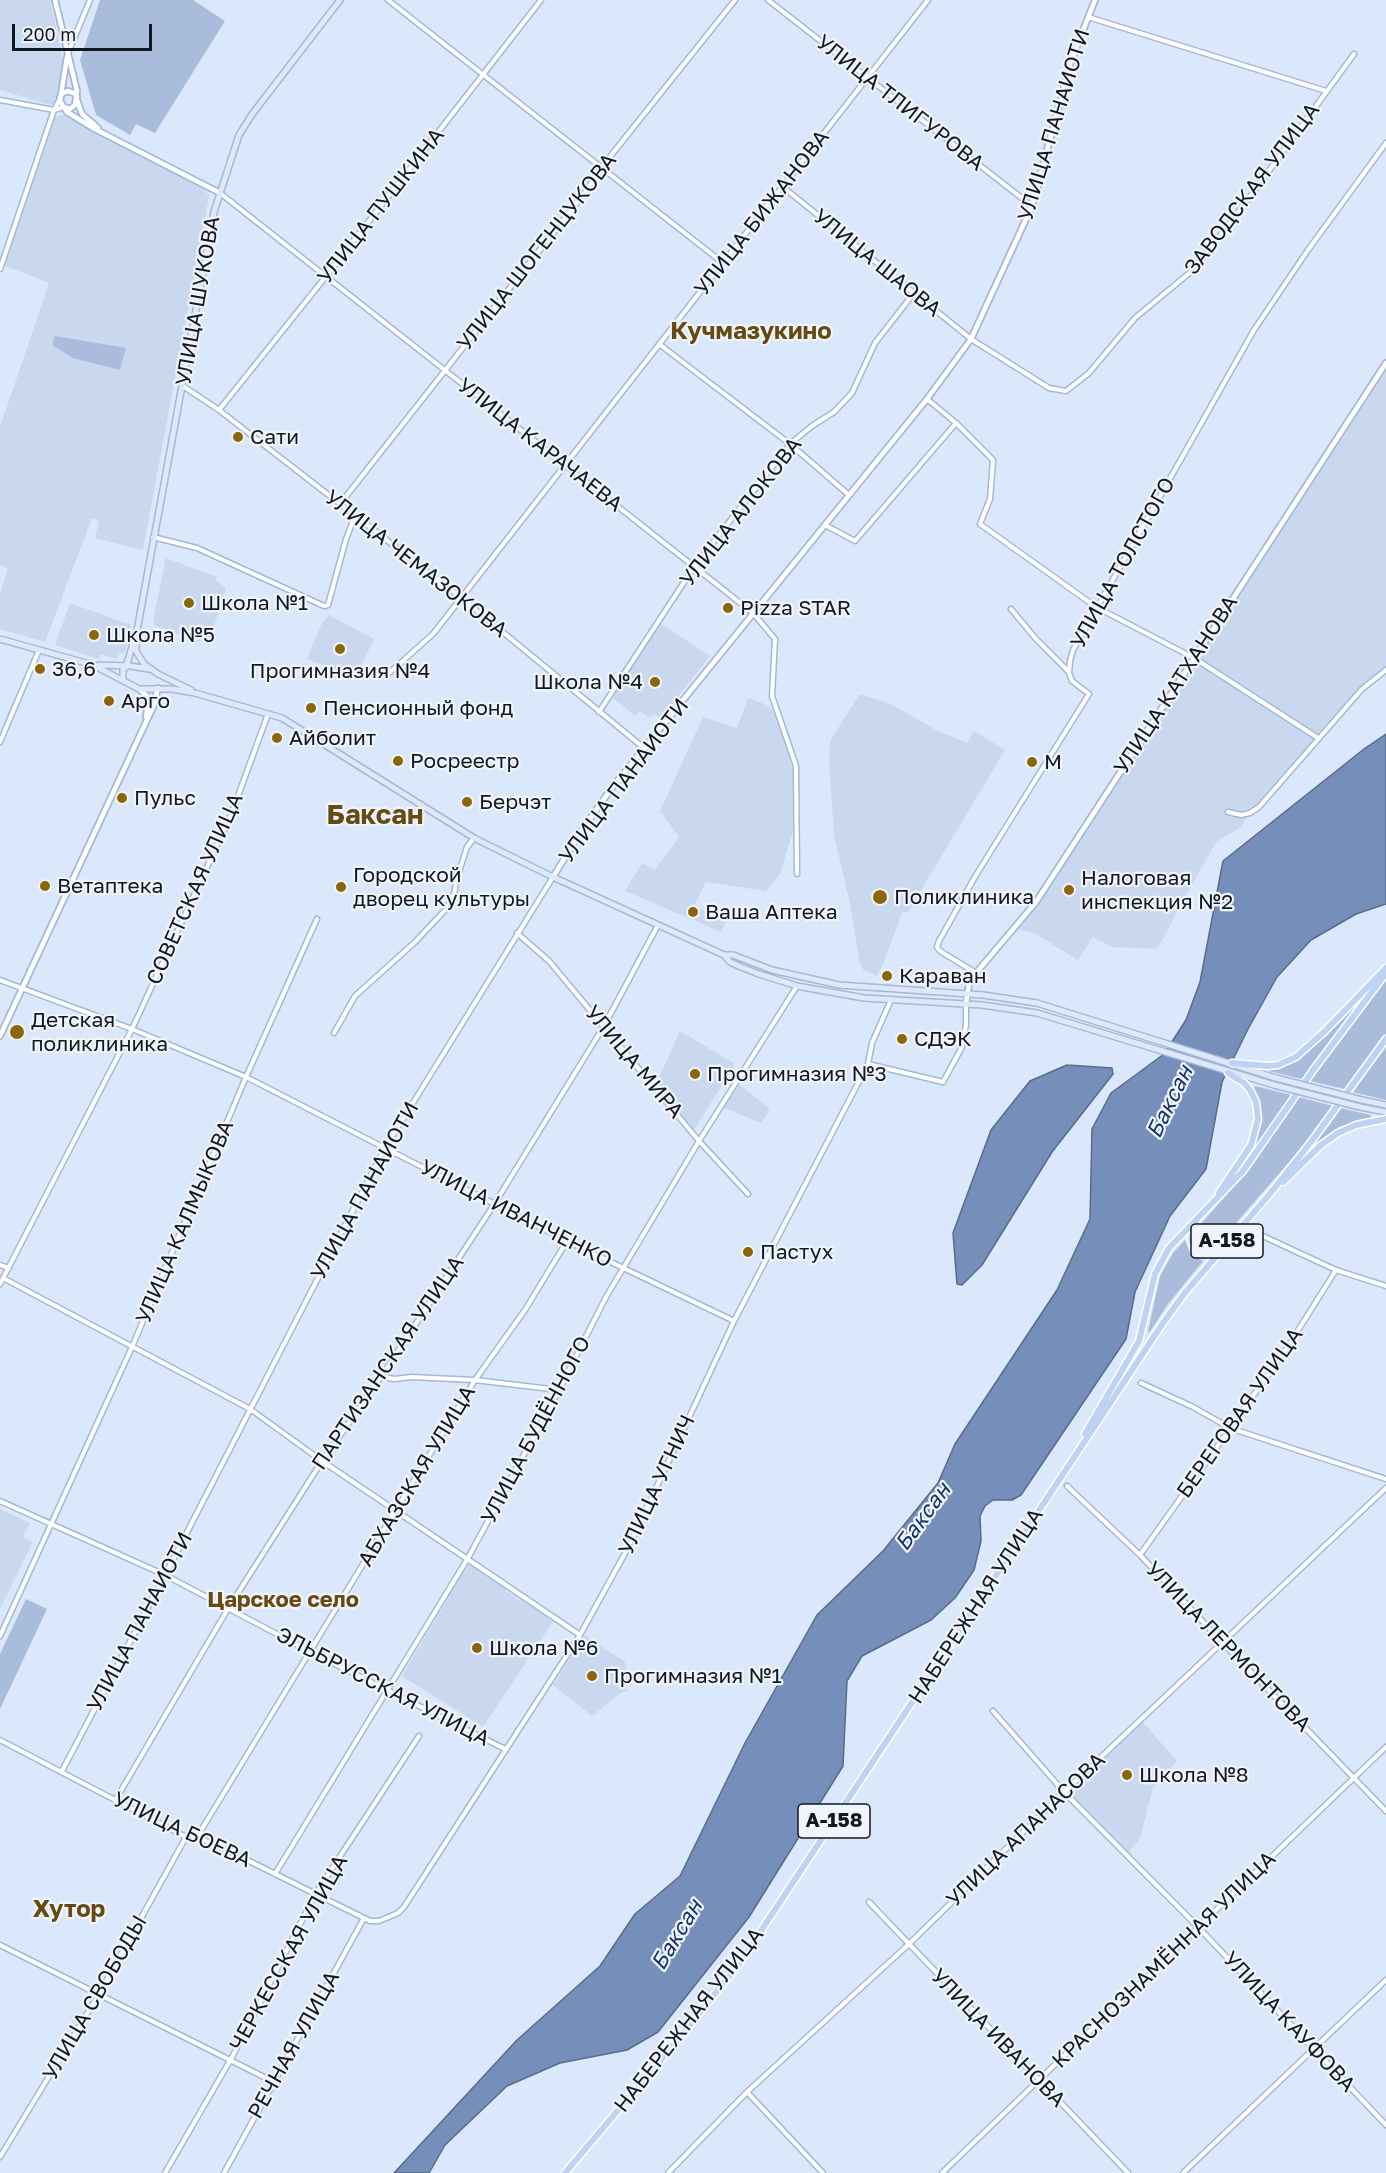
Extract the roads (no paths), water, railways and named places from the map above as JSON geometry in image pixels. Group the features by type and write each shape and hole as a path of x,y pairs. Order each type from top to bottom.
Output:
{"main road":[{"name":"УЛИЦА ШУКОВА","path":"123,680 122,674 136,636 214,212 220,193 239,135 253,113 340,0"},
{"path":"136,636 138,657 150,669 195,693"},
{"path":"0,639 93,665 139,688 172,689 195,693 282,718 474,838 553,877 724,955 733,955 787,974 839,986 967,994 1038,1003 1276,1078 1386,1105"},
{"path":"116,666 129,655"},
{"path":"93,665 150,669"},
{"path":"158,674 161,683 158,688"},
{"path":"724,955 730,962 741,967 797,986 846,995 966,1004 1037,1013 1228,1072 1386,1112"},
{"path":"1232,1063 1268,1066 1287,1062 1296,1057 1324,1032 1386,968"},
{"name":"А-158","path":"1077,1451 1139,1341 1152,1282 1160,1262 1174,1242 1243,1171 1308,1077 1386,973"},
{"name":"НАБЕРЕЖНАЯ УЛИЦА","path":"565,2173 686,2031 739,1964 1162,1323 1311,1142 1386,1039"},
{"path":"1212,1203 1247,1152 1257,1128 1258,1110 1253,1095 1244,1083 1228,1072"},
{"path":"1273,1190 1338,1133 1356,1125 1386,1119"},
{"path":"1203,1212 1191,1233 1192,1245 1194,1249 1203,1254 1213,1254 1220,1250"}],"street":[{"path":"0,100 54,110 73,107 77,99 71,63 67,57 55,0"},
{"path":"64,107 60,98 67,57 90,0"},
{"path":"388,0 723,263"},
{"name":"УЛИЦА ПУШКИНА","path":"219,410 541,0"},
{"name":"УЛИЦА ШОГЕНЦУКОВА","path":"339,504 735,0"},
{"name":"УЛИЦА ТЛИГУРОВА","path":"768,0 1032,206"},
{"name":"УЛИЦА БИЖАНОВА","path":"387,674 433,634 563,464 928,0"},
{"name":"УЛИЦА ПАНАИОТИ","path":"62,1771 386,1148 553,877 588,822 645,748 927,399 971,339 1032,206 1071,61 1095,0"},
{"path":"1088,17 1326,90"},
{"name":"ЗАВОДСКАЯ УЛИЦА","path":"971,339 1049,388 1066,391 1089,373 1135,318 1193,270 1244,205 1354,54"},
{"path":"0,269 54,110 63,93 69,91 74,93 82,114 98,129"},
{"name":"УЛИЦА КАРАЧАЕВА","path":"64,107 71,115 220,193 327,275 445,371 753,613 775,639 772,696 796,766 797,874"},
{"name":"УЛИЦА ТОЛСТОГО","path":"976,973 937,947 976,875 1089,694 1072,681 1069,673 1073,650 1254,330 1308,250 1386,143"},
{"name":"УЛИЦА ШАОВА","path":"783,187 971,339"},
{"name":"УЛИЦА АЛОКОВА","path":"599,712 694,567 790,444 834,412 852,393 875,343 914,294"},
{"path":"659,344 790,444 849,495"},
{"name":"УЛИЦА КАТХАНОВА","path":"966,1004 969,984 976,973 1036,902 1386,363"},
{"name":"УЛИЦА ЧЕМАЗОКОВА","path":"183,386 219,410 460,597 645,748"},
{"path":"927,399 956,423 993,460 990,499 980,524 1096,607 1194,658 1318,738"},
{"path":"825,525 855,541 956,423"},
{"path":"153,537 197,548 324,606 328,605 346,539 355,516"},
{"path":"1011,609 1069,673"},
{"path":"0,742 39,650"},
{"path":"1228,812 1241,815 1250,813 1259,807 1362,690 1386,670"},
{"path":"139,688 149,698 144,724"},
{"path":"157,698 158,688"},
{"path":"0,1036 144,724 157,698 164,690 172,689"},
{"name":"СОВЕТСКАЯ УЛИЦА","path":"0,1284 132,1029 231,815 268,714"},
{"path":"334,1033 355,996 415,942 447,908 454,894 467,848 474,838"},
{"name":"УЛИЦА КАЛМЫКОВА","path":"0,1636 132,1347 246,1077 317,919"},
{"name":"ПАРТИЗАНСКАЯ УЛИЦА","path":"116,1799 229,1607 322,1461 383,1374 495,1203 604,1026 658,925"},
{"name":"УЛИЦА МИРА","path":"518,933 549,961 699,1141 748,1194"},
{"name":"УЛИЦА ИВАНЧЕНКО","path":"0,980 132,1029 246,1077 567,1241 734,1321"},
{"name":"УЛИЦА БУДЁННОГО","path":"276,1874 468,1558 560,1390 606,1297 699,1141 797,986"},
{"name":"УЛИЦА УГНИЧ","path":"364,1918 379,1921 389,1918 404,1907 580,1635 629,1546 734,1321 868,1064 872,1043 891,1000"},
{"path":"868,1064 943,1082 962,1047 966,1025 966,1004"},
{"path":"1252,1231 1336,1270 1386,1286"},
{"name":"АБХАЗСКАЯ УЛИЦА","path":"197,1838 475,1380 525,1310 567,1241"},
{"path":"0,1265 9,1268"},
{"name":"БЕРЕГОВАЯ УЛИЦА","path":"1140,1555 1285,1351 1336,1270"},
{"path":"3,1278 250,1409 322,1461 580,1635"},
{"path":"383,1374 395,1379 411,1377 475,1380 560,1390"},
{"path":"1141,1383 1193,1407 1230,1428 1386,1479"},
{"name":"УЛИЦА ЛЕРМОНТОВА","path":"1067,1485 1140,1555 1386,1811"},
{"name":"УЛИЦА АПАНАСОВА","path":"668,2173 747,2092 909,1944 1064,1792 1386,1488"},
{"name":"ЭЛЬБРУССКАЯ УЛИЦА","path":"0,1501 165,1575 309,1651 505,1749"},
{"name":"УЛИЦА КАУФОВА","path":"993,1711 1064,1792 1199,1928 1386,2125"},
{"name":"ЧЕРКЕССКАЯ УЛИЦА","path":"165,2173 231,2059 316,1893 419,1736"},
{"name":"УЛИЦА БОЕВА","path":"0,1740 186,1837 197,1838 316,1893 364,1918"},
{"name":"КРАСНОЗНАМЁННАЯ УЛИЦА","path":"942,2173 1386,1747"},
{"name":"УЛИЦА СВОБОДЫ","path":"0,2157 99,1994 186,1837"},
{"name":"УЛИЦА ИВАНОВА","path":"869,1902 1128,2173"},
{"name":"РЕЧНАЯ УЛИЦА","path":"224,2173 364,1918"},
{"path":"0,1945 274,2082"},
{"path":"1183,2173 1386,1980"},
{"path":"747,2092 823,2173"}],"water":[{"path":"1386,734 1386,904 1356,914 1311,940 1277,977 1222,1082 1206,1169 1170,1216 1135,1292 1126,1339 1021,1495 1012,1500 993,1500 985,1506 980,1516 981,1541 974,1570 955,1598 931,1620 862,1656 847,1681 843,1766 749,1917 658,2032 627,2050 560,2063 507,2086 445,2145 429,2173 394,2173 517,2040 600,1966 635,1914 680,1876 745,1743 817,1615 883,1551 938,1483 955,1444 1057,1290 1090,1219 1092,1129 1111,1093 1164,1054 1186,1020 1200,982 1223,861"},
{"path":"1067,1065 1112,1068 1113,1074 1052,1152 982,1265 962,1285 957,1284 953,1233 991,1130 1030,1081"}],"place":[{"name":"Сати","path":"238,437"},
{"name":"Школа №1","path":"189,603"},
{"name":"Pizza STAR","path":"728,608"},
{"name":"Школа №5","path":"94,635"},
{"name":"Прогимназия №4","path":"340,649"},
{"name":"36,6","path":"40,669"},
{"name":"Школа №4","path":"655,682"},
{"name":"Арго","path":"109,701"},
{"name":"Пенсионный фонд","path":"311,708"},
{"name":"Айболит","path":"277,738"},
{"name":"Росреестр","path":"398,761"},
{"name":"М","path":"1032,762"},
{"name":"Пульс","path":"122,798"},
{"name":"Берчэт","path":"467,802"},
{"name":"Ветаптека","path":"45,886"},
{"name":"Городской дворец культуры","path":"341,887"},
{"name":"Налоговая инспекция №2","path":"1069,890"},
{"name":"Поликлиника","path":"880,897"},
{"name":"Ваша Аптека","path":"693,912"},
{"name":"Караван","path":"887,976"},
{"name":"Детская поликлиника","path":"17,1032"},
{"name":"СДЭК","path":"902,1039"},
{"name":"Прогимназия №3","path":"695,1074"},
{"name":"Пастух","path":"748,1252"},
{"name":"Школа №6","path":"477,1648"},
{"name":"Прогимназия №1","path":"592,1676"},
{"name":"Школа №8","path":"1127,1775"}],"district":[{"name":"Кучмазукино","path":"751,331"},
{"name":"Баксан","path":"375,815"},
{"name":"Царское село","path":"283,1600"},
{"name":"Хутор","path":"69,1909"}]}
